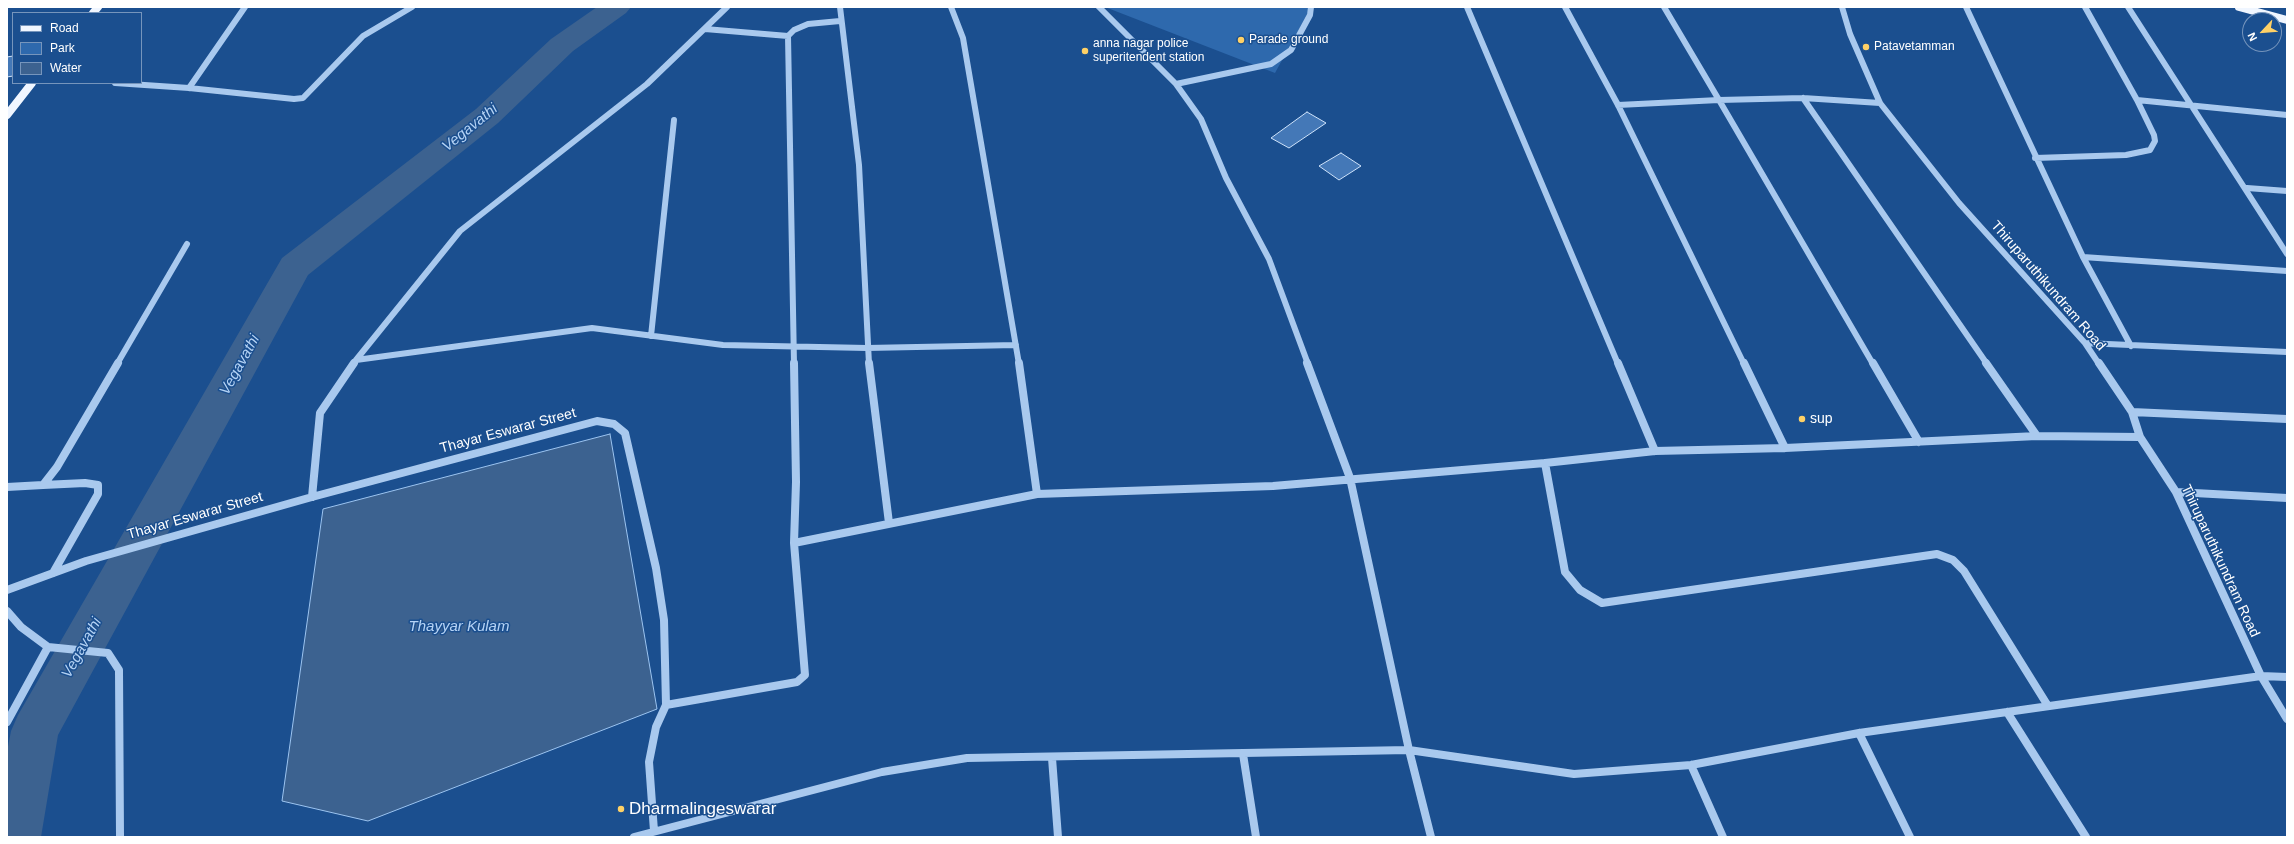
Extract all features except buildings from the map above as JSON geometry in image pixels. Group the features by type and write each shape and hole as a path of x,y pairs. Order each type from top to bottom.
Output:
{"main road":[{"path":"2239,7 2287,20"},
{"path":"7,115 31,84"}],"street":[{"path":"189,88 245,7"},
{"path":"130,84 189,88 294,100 303,98 308,95 362,36 412,7"},
{"path":"312,497 320,413 356,360 460,231 647,84 727,7"},
{"path":"840,7 840,21 859,165 867,348 889,523"},
{"path":"951,7 963,38 1016,345 1037,494"},
{"path":"1099,7 1176,84 1201,119 1226,178 1269,259 1350,478 1409,750 1431,837"},
{"path":"1176,84 1272,64 1291,50 1310,15 1311,7"},
{"path":"1467,7 1655,451"},
{"path":"1565,7 1618,105 1785,448"},
{"path":"1664,7 1919,442"},
{"name":"Thiruparuthikundram Road","path":"1842,7 1850,34 1880,103 1959,203 2085,343 2132,412 2140,437 2176,492 2261,676 2287,719"},
{"path":"1966,7 2035,158 2083,257 2131,346"},
{"path":"2035,158 2126,154 2150,150 2155,141 2154,135 2137,100 2085,7"},
{"path":"2128,7 2247,188 2287,254"},
{"path":"666,705 797,682 805,675 794,543 796,482 788,36 794,30 808,24 840,21"},
{"path":"704,29 788,36"},
{"path":"1618,105 1803,98 1880,103"},
{"path":"1803,98 2037,436"},
{"path":"2137,100 2191,104 2285,115 2287,120"},
{"path":"651,336 674,120"},
{"path":"2247,188 2287,192"},
{"path":"43,486 57,467 187,244"},
{"path":"2083,257 2287,271"},
{"path":"356,360 592,328 723,345 867,348 1016,345"},
{"path":"2085,343 2287,352"},
{"path":"2132,412 2287,419"},
{"name":"Thayar Eswarar Street","path":"7,590 86,561 312,497 597,421 614,424 625,433 656,568 664,620 666,705 656,727 649,762 654,831"},
{"path":"794,543 1037,494 1273,486 1350,478 1544,463 1655,451 1785,448 2037,436 2140,437"},
{"path":"1544,463 1565,572 1580,590 1602,603 1937,554 1953,560 1964,571 2048,706"},
{"path":"7,487 85,483 98,485 98,494 53,573"},
{"path":"2176,492 2287,498"},
{"path":"7,611 21,627 48,647 63,650 108,653 119,670 120,837"},
{"path":"7,722 48,647"},
{"path":"634,837 882,772 967,758 1052,758 1409,750 1574,774 1690,765 1859,733 2261,676 2287,677"},
{"path":"2007,712 2086,837"},
{"path":"1859,733 1910,837"},
{"path":"1243,754 1256,837"},
{"path":"1052,758 1058,837"},
{"path":"1690,765 1723,837"}],"green space":[{"name":"Parade ground","path":"1105,7 1311,7 1275,73"}],"water":[{"name":"Thayyar Kulam","path":"610,434 657,709 368,821 282,801 323,509"}],"waterway":[{"name":"Vegavathi","path":"16,837 35,731 295,267 487,116 562,45 616,7"}],"place":[{"name":"Parade ground","path":"1241,40"},
{"name":"Patavetamman","path":"1866,47"},
{"name":"anna nagar police superitendent station","path":"1085,51"},
{"name":"sup","path":"1802,419"},
{"name":"Dharmalingeswarar","path":"621,809"}]}
